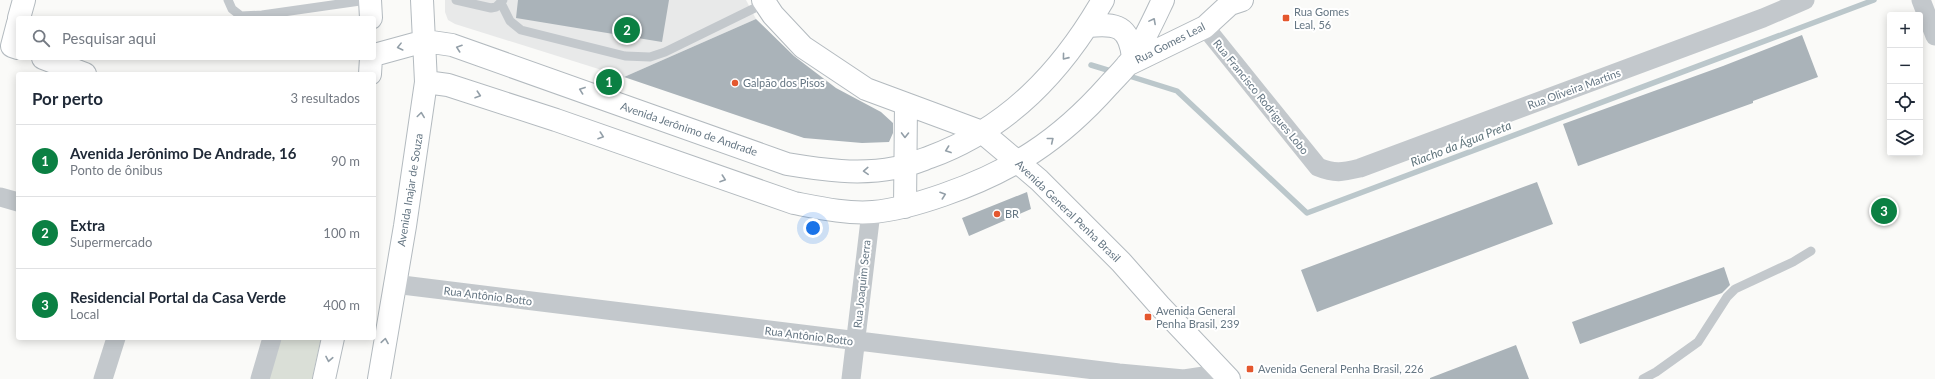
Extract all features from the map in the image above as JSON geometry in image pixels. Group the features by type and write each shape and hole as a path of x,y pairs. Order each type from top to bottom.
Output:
{"main road":[{"path":"20,16 24,0"},
{"path":"368,0 371,16"},
{"name":"Avenida Inajar de Souza","path":"379,379 405,226 426,82 422,0"},
{"name":"Avenida Jerônimo de Andrade","path":"376,54 425,41 452,45 787,164 826,171 865,172 905,166 956,147 1014,111 1044,83 1088,26 1103,0"},
{"path":"426,82 448,86 541,115 794,203 829,209 871,212 906,207 957,190 1019,162 1046,144 1072,123 1130,61 1164,0"},
{"name":"Avenida General Penha Brasil","path":"764,1 773,15 803,47 866,89 982,132 1019,162 1121,262 1225,377"},
{"name":"Rua Gomes Leal","path":"1130,61 1205,27 1228,1"},
{"path":"1088,26 1113,26 1126,33 1131,42 1130,61"},
{"path":"10,45 16,28"},
{"path":"48,60 80,72"},
{"path":"370,72 371,60"},
{"path":"906,104 906,207"},
{"path":"666,158 662,148 664,138 671,130 682,127"},
{"path":"324,379 333,340"}],"street":[{"name":"Rua Oliveira Martins","path":"1318,167 1330,172 1344,172 1360,168 1756,21 1804,0"},
{"path":"1921,0 1935,36"},
{"name":"Rua Francisco Rodrigues Lobo","path":"1205,27 1318,167"},
{"path":"0,197 16,201"},
{"name":"Rua Joaquim Serra","path":"851,379 871,212"},
{"name":"Rua Antônio Botto","path":"394,284 856,342 1119,373 1184,379 1225,377"},
{"path":"103,379 115,340"},
{"path":"260,379 271,340"}],"lane":[{"path":"228,0 232,9 241,16 262,15 368,0"},
{"path":"456,0 491,8 502,2 510,21 521,30 625,56 650,57 665,52 764,1"},
{"path":"1643,379 1656,372 1698,342 1727,297 1735,289 1793,262 1811,251"}],"shaded area":[{"path":"445,0 746,0 756,19 624,77 455,24 448,20 445,12"},
{"path":"277,340 321,340 312,379 265,379"}],"building":[{"path":"518,0 669,0 662,42 516,18"},
{"name":"Galpão dos Pisos","path":"756,19 794,56 836,88 881,112 893,123 893,133 889,142 862,143 804,138 624,77"},
{"path":"1802,35 1818,77 1753,101 1753,103 1578,166 1563,124 1723,66"},
{"path":"1537,182 1553,224 1317,312 1301,270"},
{"name":"BR","path":"1027,192 1031,209 969,236 962,218"},
{"path":"1724,267 1730,285 1722,293 1580,344 1572,322"},
{"path":"1516,345 1529,379 1430,379 1430,378"}],"waterway":[{"name":"Riacho da Água Preta","path":"1126,75 1177,91 1307,213 1874,0"},
{"name":"Riacho da Água Preta","path":"1091,65 1114,72"}],"place":[{"name":"Rua Gomes Leal, 56","path":"1286,18"},
{"name":"Extra","path":"627,30"},
{"name":"Avenida Jerônimo De Andrade, 16","path":"609,82"},
{"name":"Galpão dos Pisos","path":"735,83"},
{"name":"Residencial Portal da Casa Verde","path":"1884,211"},
{"name":"BR","path":"997,214"},
{"name":"Avenida General Penha Brasil, 239","path":"1148,317"},
{"name":"Avenida General Penha Brasil, 226","path":"1250,369"}]}
